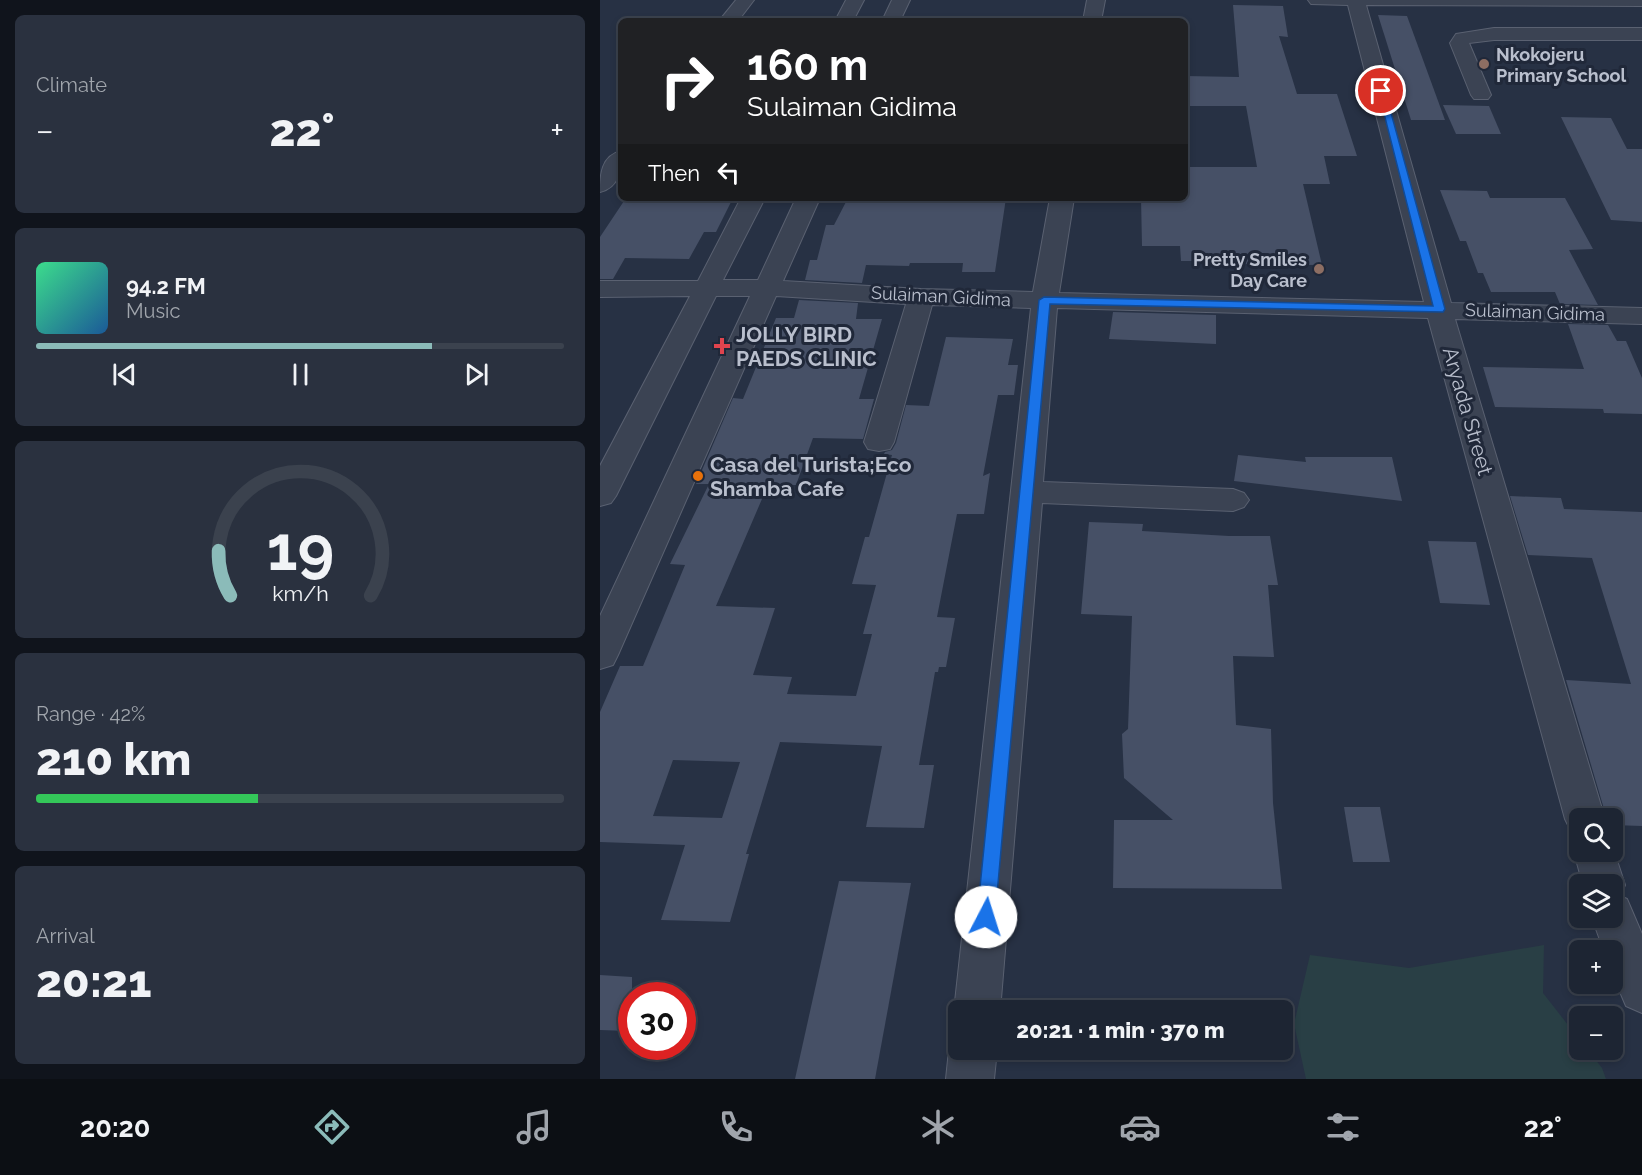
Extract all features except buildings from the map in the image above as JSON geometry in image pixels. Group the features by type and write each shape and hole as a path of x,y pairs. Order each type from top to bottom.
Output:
{"street":[{"path":"730,18 745,0"},
{"path":"846,18 855,0"},
{"path":"892,18 901,0"},
{"path":"1093,18 1096,0"},
{"path":"1317,0 1642,1"},
{"name":"Aryada Street","path":"1356,1 1440,309 1582,808"},
{"path":"1481,95 1459,43 1463,38 1494,34 1642,34"},
{"path":"600,185 618,162"},
{"path":"600,496 751,201"},
{"path":"600,655 807,201"},
{"path":"978,1000 1044,300 1061,201"},
{"name":"Sulaiman Gidima","path":"600,289 766,288 921,297 1642,316"},
{"path":"879,442 921,297"},
{"path":"1026,492 1233,500"},
{"path":"1618,928 1642,991"},
{"path":"970,1079 972,1060"}],"green space":[{"path":"1544,945 1543,993 1569,1026 1569,1060 1596,1060 1606,1079 1306,1079 1294,1024 1310,955 1409,968"}],"place":[{"name":"Nkokojeru Primary School","path":"1484,64"},
{"name":"Pretty Smiles Day Care","path":"1319,269"},
{"name":"JOLLY BIRD PAEDS CLINIC","path":"722,346"},
{"name":"Casa del Turista;Eco Shamba Cafe","path":"698,476"}],"route":[{"path":"986,917 1044,300 1440,309 1381,91"}]}
